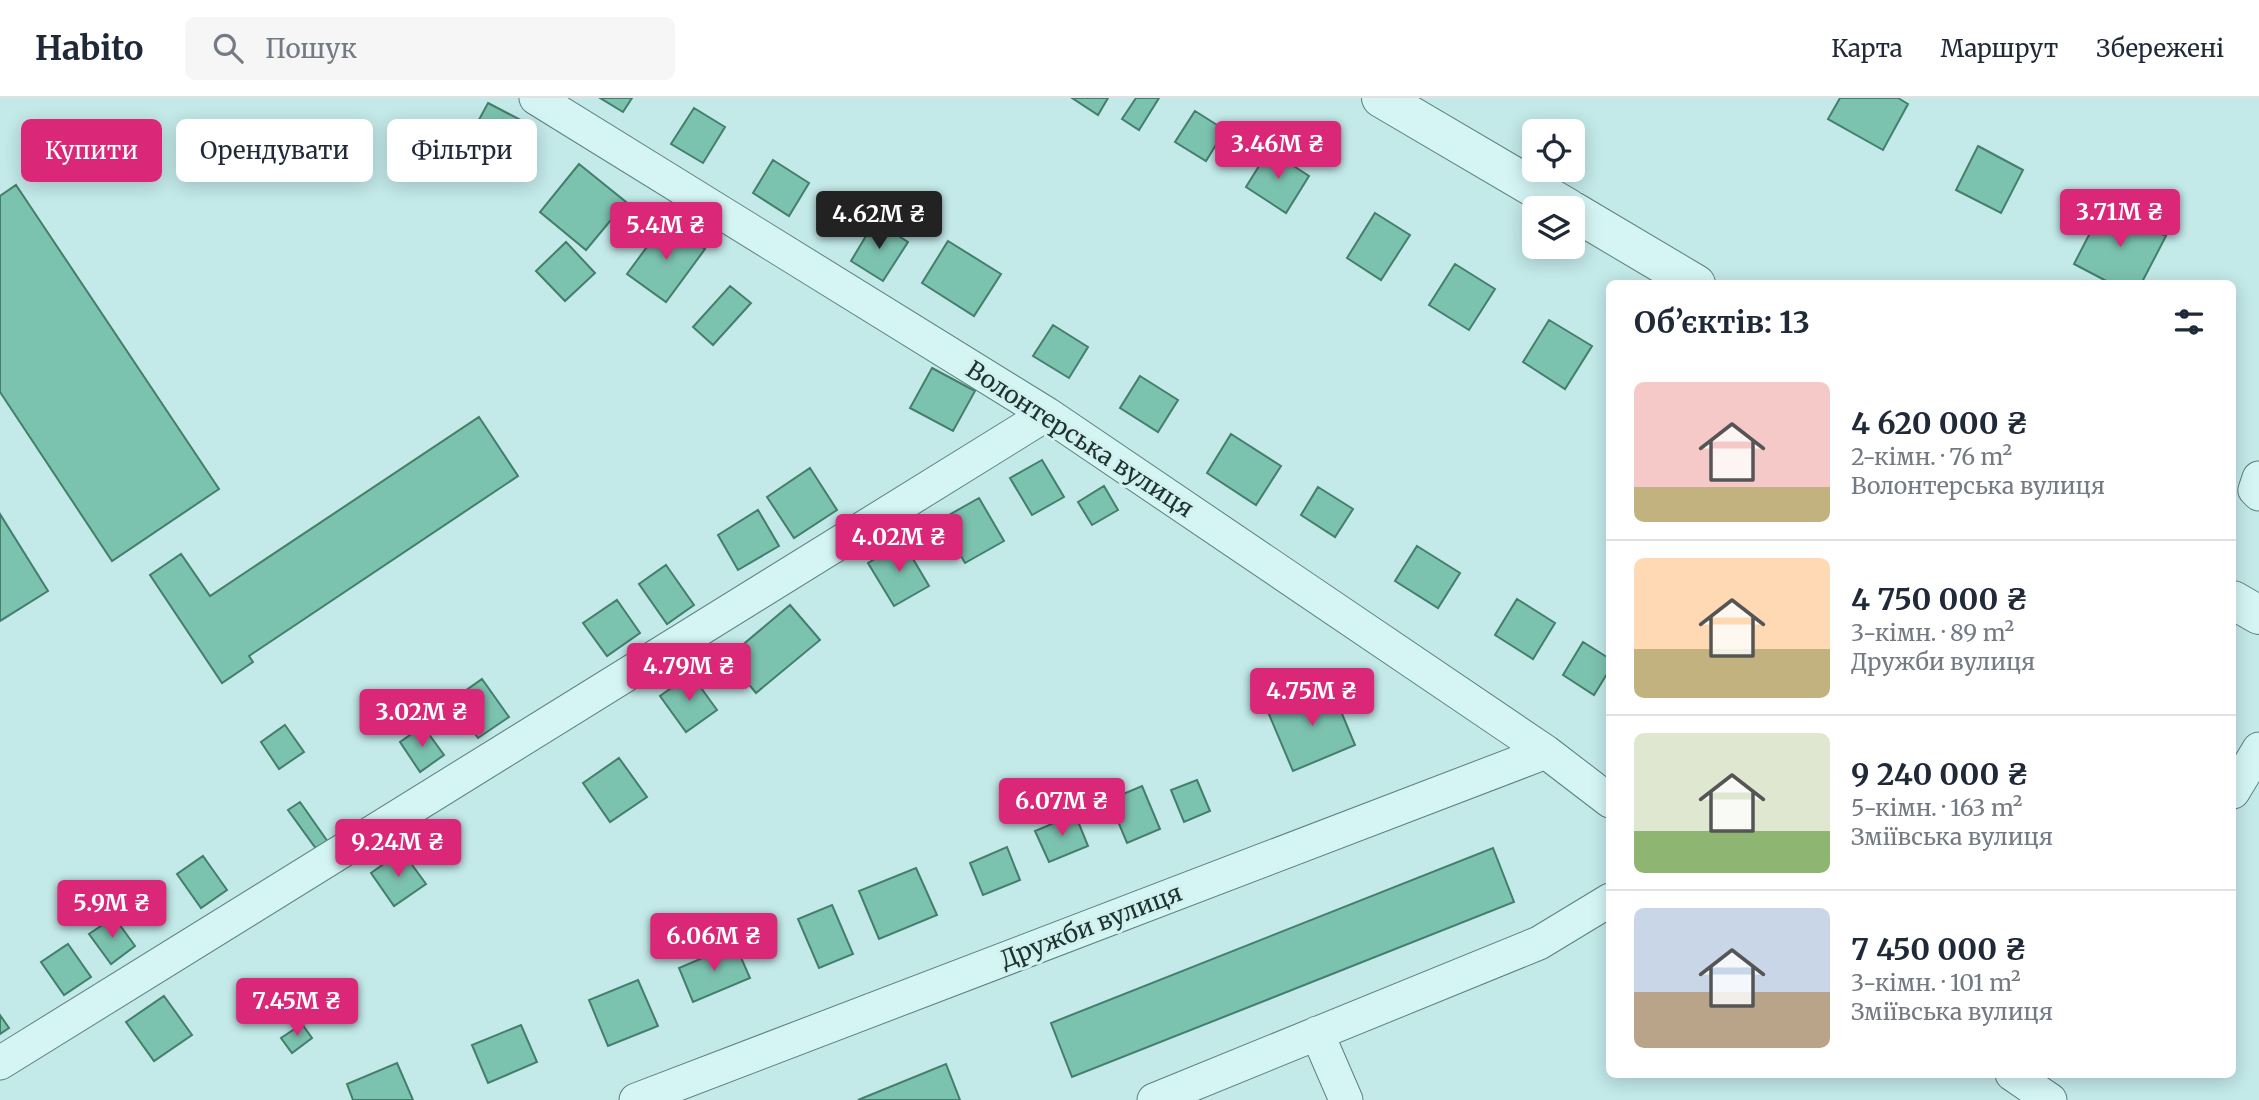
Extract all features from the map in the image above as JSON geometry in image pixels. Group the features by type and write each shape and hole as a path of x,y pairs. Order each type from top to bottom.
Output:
{"street":[{"name":"Волонтерська вулиця","path":"536,98 1047,414 1546,752 1606,797"},
{"path":"1381,98 1548,196"},
{"path":"1585,218 1689,280"},
{"path":"0,1063 1047,414"},
{"path":"2259,478 2255,490 2259,494"},
{"path":"2236,602 2259,615"},
{"path":"2236,787 2259,749"},
{"name":"Дружби вулиця","path":"636,1100 1546,752"},
{"path":"1154,1100 1539,943 1606,902"},
{"path":"1317,1033 1346,1100"},
{"path":"2020,1078 2052,1093"}],"building":[{"path":"600,98 632,98 623,112"},
{"path":"1072,98 1108,98 1098,115"},
{"path":"1136,98 1159,98 1139,130 1122,119"},
{"path":"1840,98 1898,98 1908,104 1883,150 1828,119"},
{"path":"488,103 519,119 479,119"},
{"path":"694,108 725,127 703,163 671,144"},
{"path":"1195,111 1225,130 1206,161 1175,142"},
{"path":"1978,146 2023,170 2001,213 1956,190"},
{"path":"1269,150 1309,176 1286,213 1246,187"},
{"path":"773,160 809,183 789,216 753,193"},
{"path":"579,164 626,202 586,250 540,212"},
{"path":"16,185 219,489 112,561 0,392 0,196"},
{"path":"2105,204 2166,236 2143,280 2104,280 2074,264"},
{"path":"1375,213 1410,235 1381,280 1347,258"},
{"path":"666,221 705,249 666,302 627,274"},
{"path":"875,221 908,242 883,281 851,261"},
{"path":"948,241 1001,274 974,316 922,283"},
{"path":"566,242 595,273 565,301 536,271"},
{"path":"1455,264 1495,289 1469,330 1429,305"},
{"path":"730,286 751,303 713,345 693,327"},
{"path":"1549,320 1592,346 1565,389 1523,362"},
{"path":"1053,325 1088,347 1069,378 1033,356"},
{"path":"932,368 975,391 953,431 910,408"},
{"path":"1140,376 1178,400 1158,432 1120,408"},
{"path":"479,417 518,476 249,656 253,662 222,683 150,575 181,554 210,596"},
{"path":"1231,434 1281,466 1256,505 1207,473"},
{"path":"1042,460 1064,497 1032,515 1010,478"},
{"path":"810,468 837,510 794,538 767,497"},
{"path":"1104,486 1118,510 1092,525 1078,502"},
{"path":"1318,487 1353,509 1335,537 1301,515"},
{"path":"979,498 1004,541 965,563 940,520"},
{"path":"758,510 779,546 738,570 718,535"},
{"path":"0,514 48,591 0,621"},
{"path":"903,542 929,586 894,606 868,563"},
{"path":"1417,546 1460,573 1438,608 1395,581"},
{"path":"666,565 694,605 667,624 639,584"},
{"path":"1517,599 1555,623 1533,659 1495,635"},
{"path":"617,600 640,633 607,656 583,623"},
{"path":"790,605 820,640 756,693 727,658"},
{"path":"1583,642 1606,656 1606,676 1594,695 1563,675"},
{"path":"691,674 717,710 686,732 660,696"},
{"path":"482,679 509,717 478,738 451,701"},
{"path":"1330,685 1355,745 1293,771 1268,712"},
{"path":"285,725 304,752 279,769 261,742"},
{"path":"423,726 444,755 420,772 400,742"},
{"path":"619,758 647,797 610,822 583,783"},
{"path":"1197,780 1210,811 1184,822 1171,790"},
{"path":"1142,786 1160,829 1127,843 1109,800"},
{"path":"300,802 328,842 317,850 288,810"},
{"path":"1075,814 1088,846 1049,862 1035,831"},
{"path":"1007,847 1020,880 983,895 970,863"},
{"path":"1493,848 1514,902 1072,1077 1051,1023"},
{"path":"402,851 426,884 394,906 371,873"},
{"path":"203,856 227,890 201,908 177,874"},
{"path":"916,868 937,915 879,939 859,891"},
{"path":"832,905 853,954 819,968 798,919"},
{"path":"114,917 135,946 111,964 89,934"},
{"path":"68,944 91,977 64,995 41,962"},
{"path":"735,944 750,978 693,1002 679,968"},
{"path":"638,980 658,1026 608,1046 589,1000"},
{"path":"164,996 192,1035 154,1061 126,1022"},
{"path":"0,1015 9,1028 0,1034"},
{"path":"302,1024 312,1038 292,1053 281,1038"},
{"path":"521,1025 537,1062 488,1083 472,1045"},
{"path":"397,1063 413,1100 353,1100 347,1084"},
{"path":"946,1064 960,1100 858,1100"}]}
